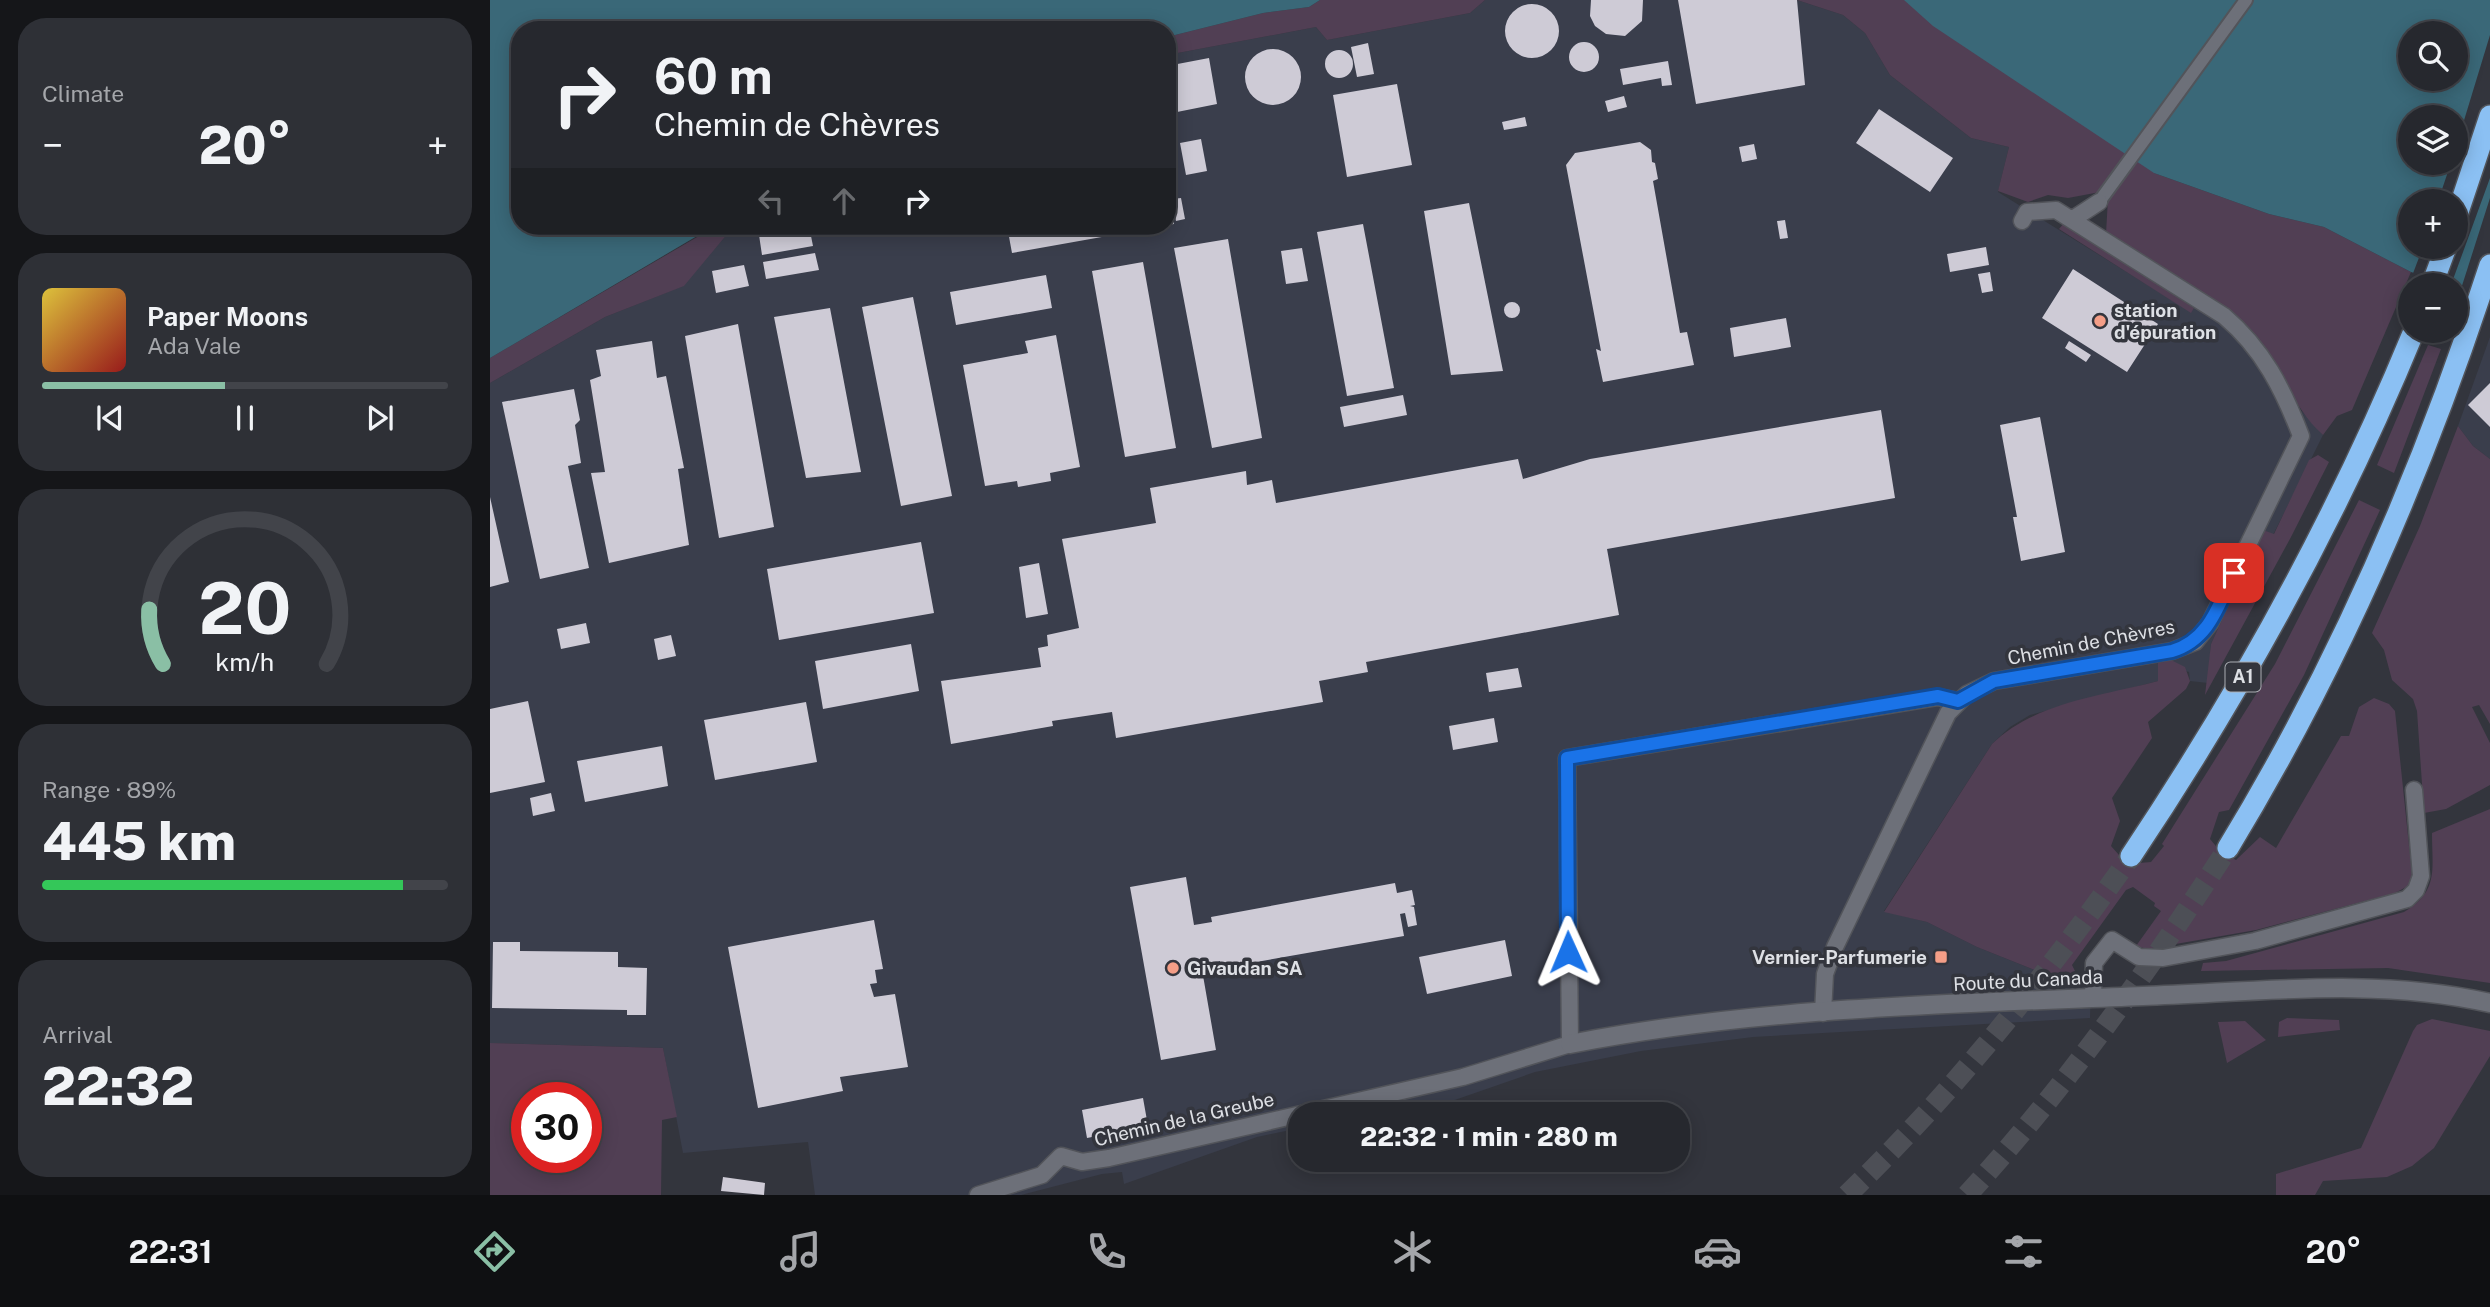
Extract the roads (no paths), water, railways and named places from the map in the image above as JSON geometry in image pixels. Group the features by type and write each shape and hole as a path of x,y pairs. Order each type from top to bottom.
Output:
{"highway":[{"path":"2466,189 2490,116"},
{"path":"2228,848 2327,671 2398,517 2453,376 2490,265"},
{"name":"A1","path":"2131,856 2250,664 2344,491 2409,343"}],"street":[{"path":"2073,219 2101,199 2246,0"},
{"name":"Chemin de Chèvres","path":"1958,701 1994,681 2172,651 2195,642 2210,623 2301,436 2276,377 2242,332 2224,316 2056,210 2028,212 2022,221"},
{"path":"1570,1044 1567,758 1938,696 1958,701 1941,725 1835,947 1825,974 1823,1013"},
{"path":"2092,998 2094,963 2112,940 2139,957 2163,958 2255,941 2407,899 2416,890 2421,876 2414,790"},
{"name":"Route du Canada","path":"1570,1044 1691,1024 1823,1013 2092,998 2354,988 2425,992 2490,1003"},
{"name":"Chemin de la Greube","path":"978,1195 1042,1175 1061,1156 1082,1162 1110,1158 1463,1077 1570,1044"}],"water":[{"path":"490,0 1320,0 1309,7 1263,13 1176,35 1176,21 511,21 511,235 699,235 490,358"},
{"path":"1904,0 2490,0 2490,298 2468,291 2468,273 2414,273 2324,227 2269,214 2154,173 1933,26"}],"tunnel":[{"path":"1967,1195 2038,1113 2105,1027 2228,848"},
{"path":"1847,1195 1961,1075 2032,989 2131,856"}],"place":[{"name":"station d'épuration","path":"2100,321"},
{"name":"Vernier-Parfumerie","path":"1941,957"},
{"name":"Givaudan SA","path":"1173,968"}]}
